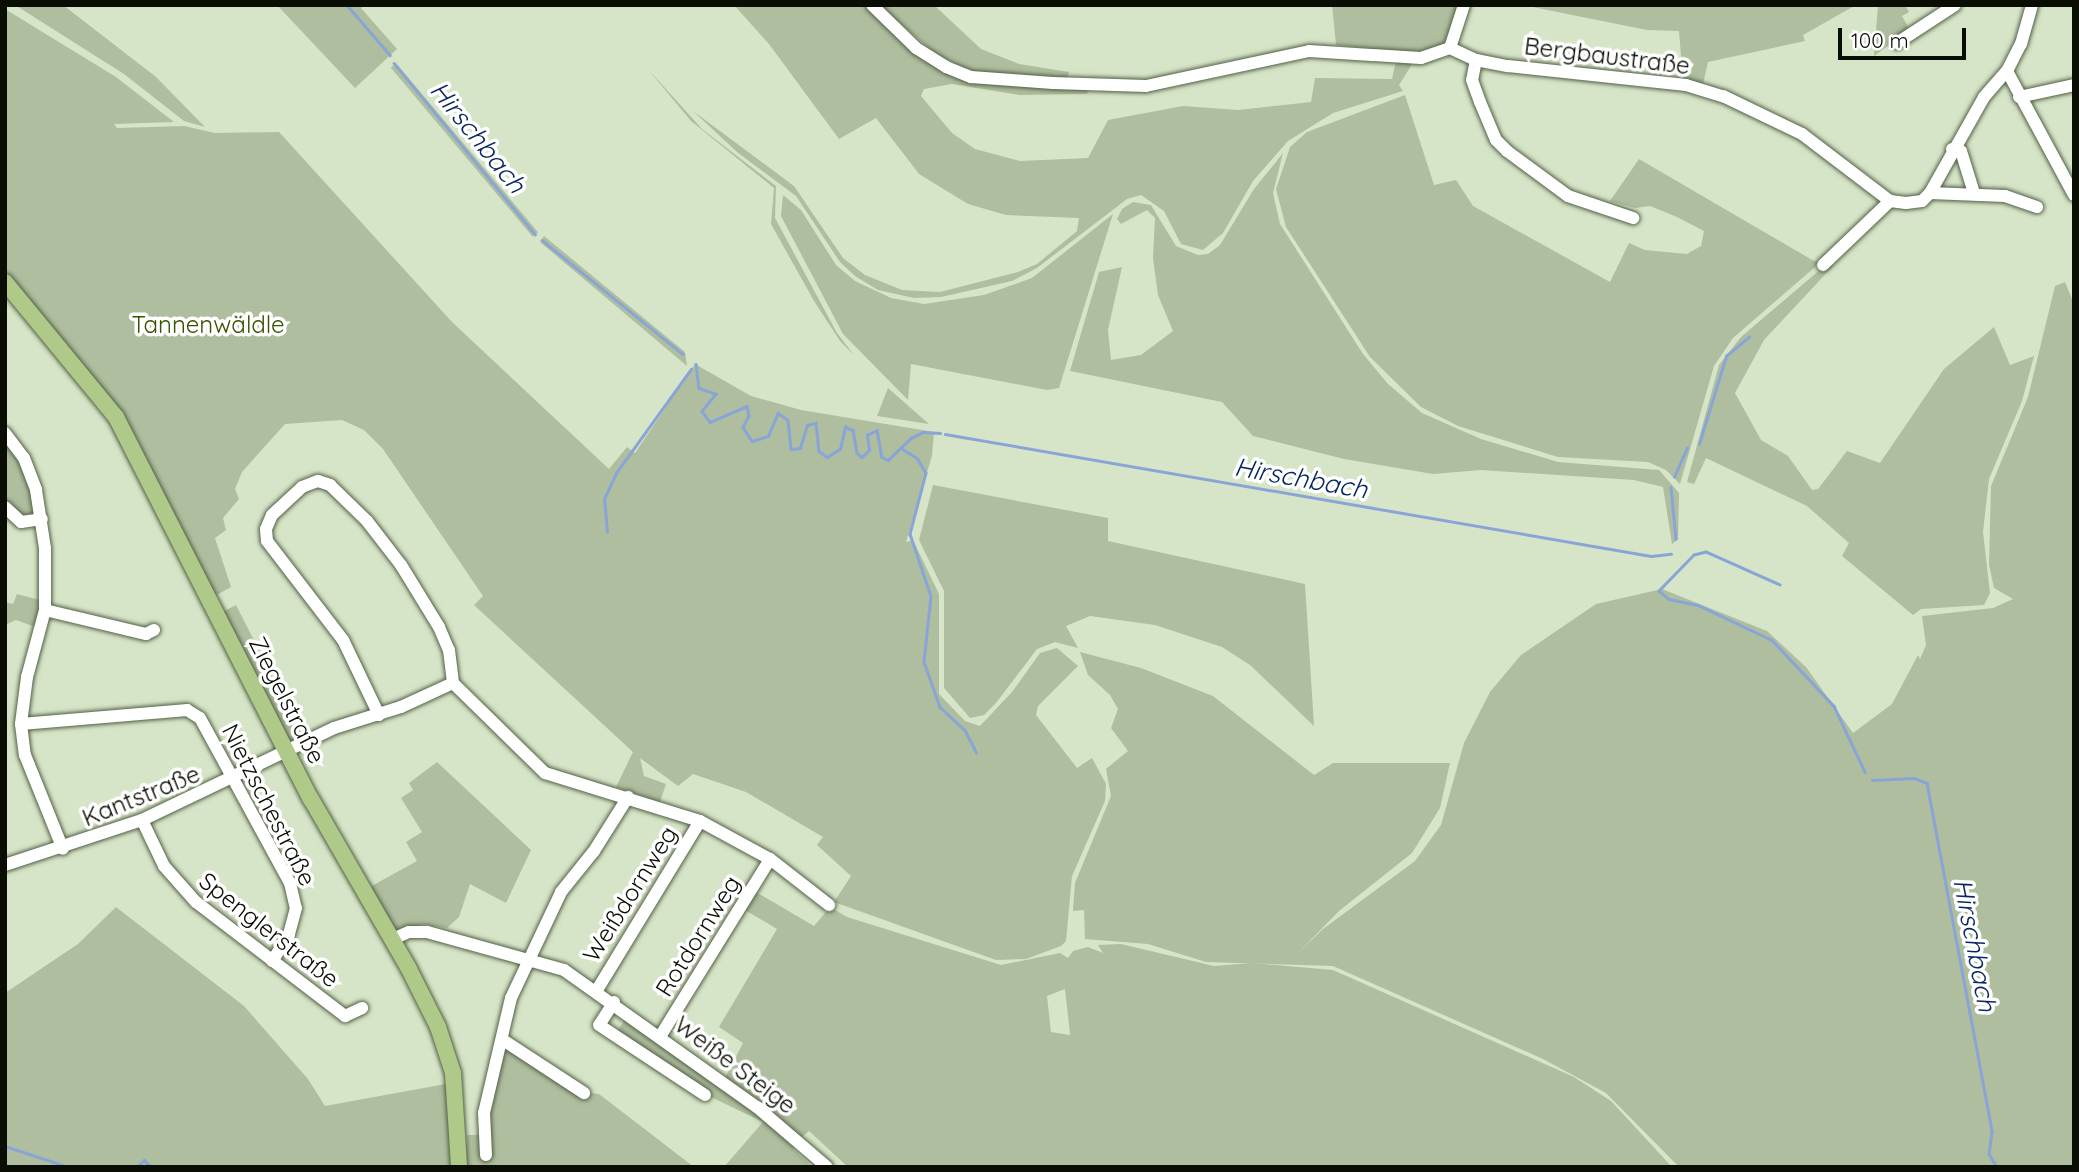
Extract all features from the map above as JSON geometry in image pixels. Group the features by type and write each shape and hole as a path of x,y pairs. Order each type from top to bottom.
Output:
{"main road":[{"name":"Ziegelstraße","path":"5,282 116,417 286,750 393,939 438,1027 453,1073 460,1167"}],"street":[{"path":"872,5 916,48 946,67 971,77 1146,86 1309,51 1421,58 1450,48 1464,5"},
{"path":"1897,43 1955,5"},
{"path":"1823,265 1890,201 1922,201 1930,193 1952,149 1984,97 2007,71 2021,44 2032,5"},
{"name":"Bergbaustraße","path":"1450,48 1476,60 1686,85 1723,96 1802,134 1890,201"},
{"path":"1476,60 1472,80 1502,145 1568,197 1633,218"},
{"path":"2007,71 2074,195"},
{"path":"2019,97 2074,85"},
{"path":"1952,149 1961,151 1973,193"},
{"path":"1930,193 2005,195 2038,207"},
{"path":"5,433 24,458 42,519 45,610 27,677 21,724 36,790 63,849"},
{"path":"379,715 343,640 267,541 266,529 272,515 302,487 318,481 330,485 384,543 439,627 449,650 453,683 545,773 700,821 770,859 829,905"},
{"path":"5,507 21,522 42,519"},
{"path":"45,610 146,635 154,630"},
{"name":"Kantstraße","path":"5,865 63,849 142,820 233,780 286,750 334,728 379,715 453,683"},
{"name":"Nietzschestraße","path":"21,724 187,710 201,718 281,865 296,908 289,936 272,961"},
{"path":"486,1155 484,1113 511,998 527,959 569,878 594,851 628,797"},
{"name":"Spenglerstraße","path":"142,820 153,849 176,883 345,1016 362,1008"},
{"name":"Weißdornweg","path":"597,990 700,821"},
{"name":"Rotdornweg","path":"661,1035 770,859"},
{"name":"Weiße Steige","path":"393,939 410,932 427,932 564,970 661,1035 758,1107 827,1167"},
{"name":"Weiße Steige","path":"614,1002 599,1025 705,1095"},
{"path":"503,1040 584,1093"}],"green space":[{"path":"15,5 63,5 156,77 205,127 184,121 124,74"},
{"path":"277,5 365,5 361,8 397,49 355,88"},
{"path":"734,5 866,5 887,28 950,75 1090,89 1087,94 1019,95 952,84 924,89 921,96 952,133 975,149 1020,161 1088,158 1108,120 1183,106 1238,110 1311,102 1315,78 1392,79 1396,61 1414,61 1399,85 1403,91 1333,113 1288,141 1253,181 1223,233 1203,250 1181,244 1164,211 1141,195 1127,199 1037,268 1012,281 941,297 914,298 878,290 855,276 840,262 796,196 737,152 693,111 794,186 843,258 865,275 902,290 940,292 1018,272 1037,264 1077,231 1079,218 1006,215 968,204 919,174 876,118 839,139 769,44"},
{"path":"879,5 934,5 981,49 1019,64 1069,72 1067,79 973,72 936,54"},
{"path":"1332,5 1458,5 1446,42 1428,54 1336,45"},
{"path":"1523,5 1856,5 1803,35 1805,41 1708,62 1703,84 1683,81 1679,31 1647,30"},
{"path":"1878,5 1905,5 1909,12 1902,16 1910,30 1874,56"},
{"name":"Tannenwäldle","path":"5,9 116,77 174,122 114,124 117,128 184,126 215,133 279,132 452,322 609,469 627,447 635,453 695,364 751,396 801,410 934,432 932,456 906,542 913,540 939,594 939,694 965,721 980,726 1012,692 1040,653 1057,648 1078,666 1038,706 1036,715 1077,768 1092,758 1106,784 1105,801 1072,876 1066,941 1061,946 1026,959 996,960 834,902 851,876 817,845 823,837 746,792 693,774 678,786 640,758 644,776 666,784 660,802 616,787 633,752 474,605 483,596 383,449 364,430 342,420 285,424 242,472 235,489 239,499 223,518 226,530 215,538 231,587 215,596 91,377 5,273"},
{"path":"396,63 538,232 533,237 391,67"},
{"path":"647,68 702,129 776,186 775,218 837,333 854,355 840,341 814,301 771,224 774,188 691,121"},
{"path":"1405,95 1434,185 1456,180 1473,206 1610,282 1629,243 1645,250 1687,254 1701,246 1704,231 1677,217 1650,206 1635,208 1610,201 1639,159 1814,261 1822,261 1733,338 1714,366 1680,484 1666,470 1648,462 1558,457 1458,426 1421,407 1370,357 1286,227 1276,189 1290,147 1307,132"},
{"path":"1283,153 1273,193 1280,224 1363,354 1388,384 1422,413 1481,439 1558,462 1659,470 1679,493 1678,539 1672,544 1663,487 1634,480 1481,470 1433,474 1344,459 1253,436 1222,402 1070,371 1099,272 1122,267 1108,330 1111,360 1141,355 1173,331 1158,295 1153,258 1155,218 1147,210 1121,224 1117,219 1122,209 1133,202 1151,205 1176,246 1198,255 1208,254 1220,245 1254,189"},
{"path":"783,195 801,210 836,265 855,281 891,298 924,304 984,295 1032,278 1113,214 1059,388 1047,390 911,364 908,400 843,334 781,216"},
{"path":"544,236 685,352 687,366 540,242"},
{"path":"1828,263 1833,266 1764,340 1735,393 1761,440 1788,456 1812,490 1818,489 1847,451 1880,463 1944,369 1994,327 2010,365 2034,356 2022,401 1989,479 1983,532 1990,593 1984,605 1921,609 1913,615 1842,556 1849,543 1807,506 1706,458 1694,484 1687,482 1719,365 1741,337"},
{"path":"2065,282 2074,304 2074,1167 1679,1167 1606,1093 1543,1059 1333,966 1206,962 1148,944 1085,939 1084,910 1073,911 1075,883 1111,796 1106,769 1128,751 1111,728 1118,709 1110,695 1088,675 1080,652 1141,668 1213,696 1314,775 1333,763 1450,763 1440,808 1412,853 1339,911 1298,953 1323,929 1415,861 1441,825 1464,743 1490,692 1521,655 1596,604 1662,589 1767,631 1806,667 1853,733 1892,704 1918,655 1920,659 1926,645 1922,616 1993,608 2013,599 1994,588 1989,565 1991,486 2028,397 2055,286"},
{"path":"888,388 929,424 877,416"},
{"path":"5,433 24,458 42,519 21,522 5,507"},
{"path":"933,485 1108,518 1108,541 1305,584 1314,726 1250,665 1222,647 1155,625 1090,616 1066,626 1078,648 1055,642 1037,649 996,703 984,715 970,718 944,688 944,591 919,540"},
{"path":"17,594 43,601 38,628 16,620 5,625 5,602 13,604"},
{"path":"236,605 304,738 288,745 221,613"},
{"path":"437,762 531,850 506,903 470,884 459,917 447,928 422,924 394,935 368,888 417,861 406,842 422,832 401,798 413,790 409,783"},
{"path":"756,892 814,926 830,907 847,917 1001,965 1060,953 1068,958 1073,951 1088,947 1103,953 1098,945 1121,944 1214,966 1252,963 1333,970 1574,1077 1611,1101 1672,1167 848,1167 809,1131 802,1137 725,1078 743,1043 719,1027 777,929 745,910","holes":["1065,989 1070,1035 1051,1032 1047,996"]},
{"path":"116,907 244,1006 308,1079 325,1106 451,1083 453,1167 5,1167 5,993 78,944"},
{"path":"628,1015 798,1142 793,1149 812,1167 724,1167 763,1122 711,1097 616,1033"},
{"path":"505,1045 584,1092 599,1094 694,1167 466,1167 467,1135 480,1135"}],"waterway":[{"name":"Hirschbach","path":"347,5 390,55"},
{"name":"Hirschbach","path":"394,63 535,234"},
{"name":"Hirschbach","path":"542,240 683,354"},
{"path":"1699,444 1726,356 1749,337"},
{"name":"Hirschbach","path":"696,364 699,388 716,394 702,411 710,422 747,406 749,416 743,427 752,441 768,436 778,413 788,420 791,449 800,448 807,425 816,423 819,451 827,457 840,449 845,427 853,430 857,453 862,457 869,450 867,435 877,430 882,457 888,460 911,438 923,432 940,433"},
{"path":"607,532 604,499 616,473 691,369"},
{"name":"Hirschbach","path":"945,434 1651,556 1671,554"},
{"path":"901,448 917,458 926,473 910,534 931,596 924,662 940,707 965,730 976,752"},
{"path":"1674,477 1687,448"},
{"path":"1671,487 1676,539"},
{"name":"Hirschbach","path":"1780,585 1706,552 1694,555 1659,591 1669,599 1698,605 1772,640 1834,706 1865,772"},
{"name":"Hirschbach","path":"1872,780 1914,778 1927,783 1992,1131 1989,1154 1997,1167"},
{"path":"5,1146 69,1167"},
{"path":"137,1167 144,1160 151,1167"}]}
